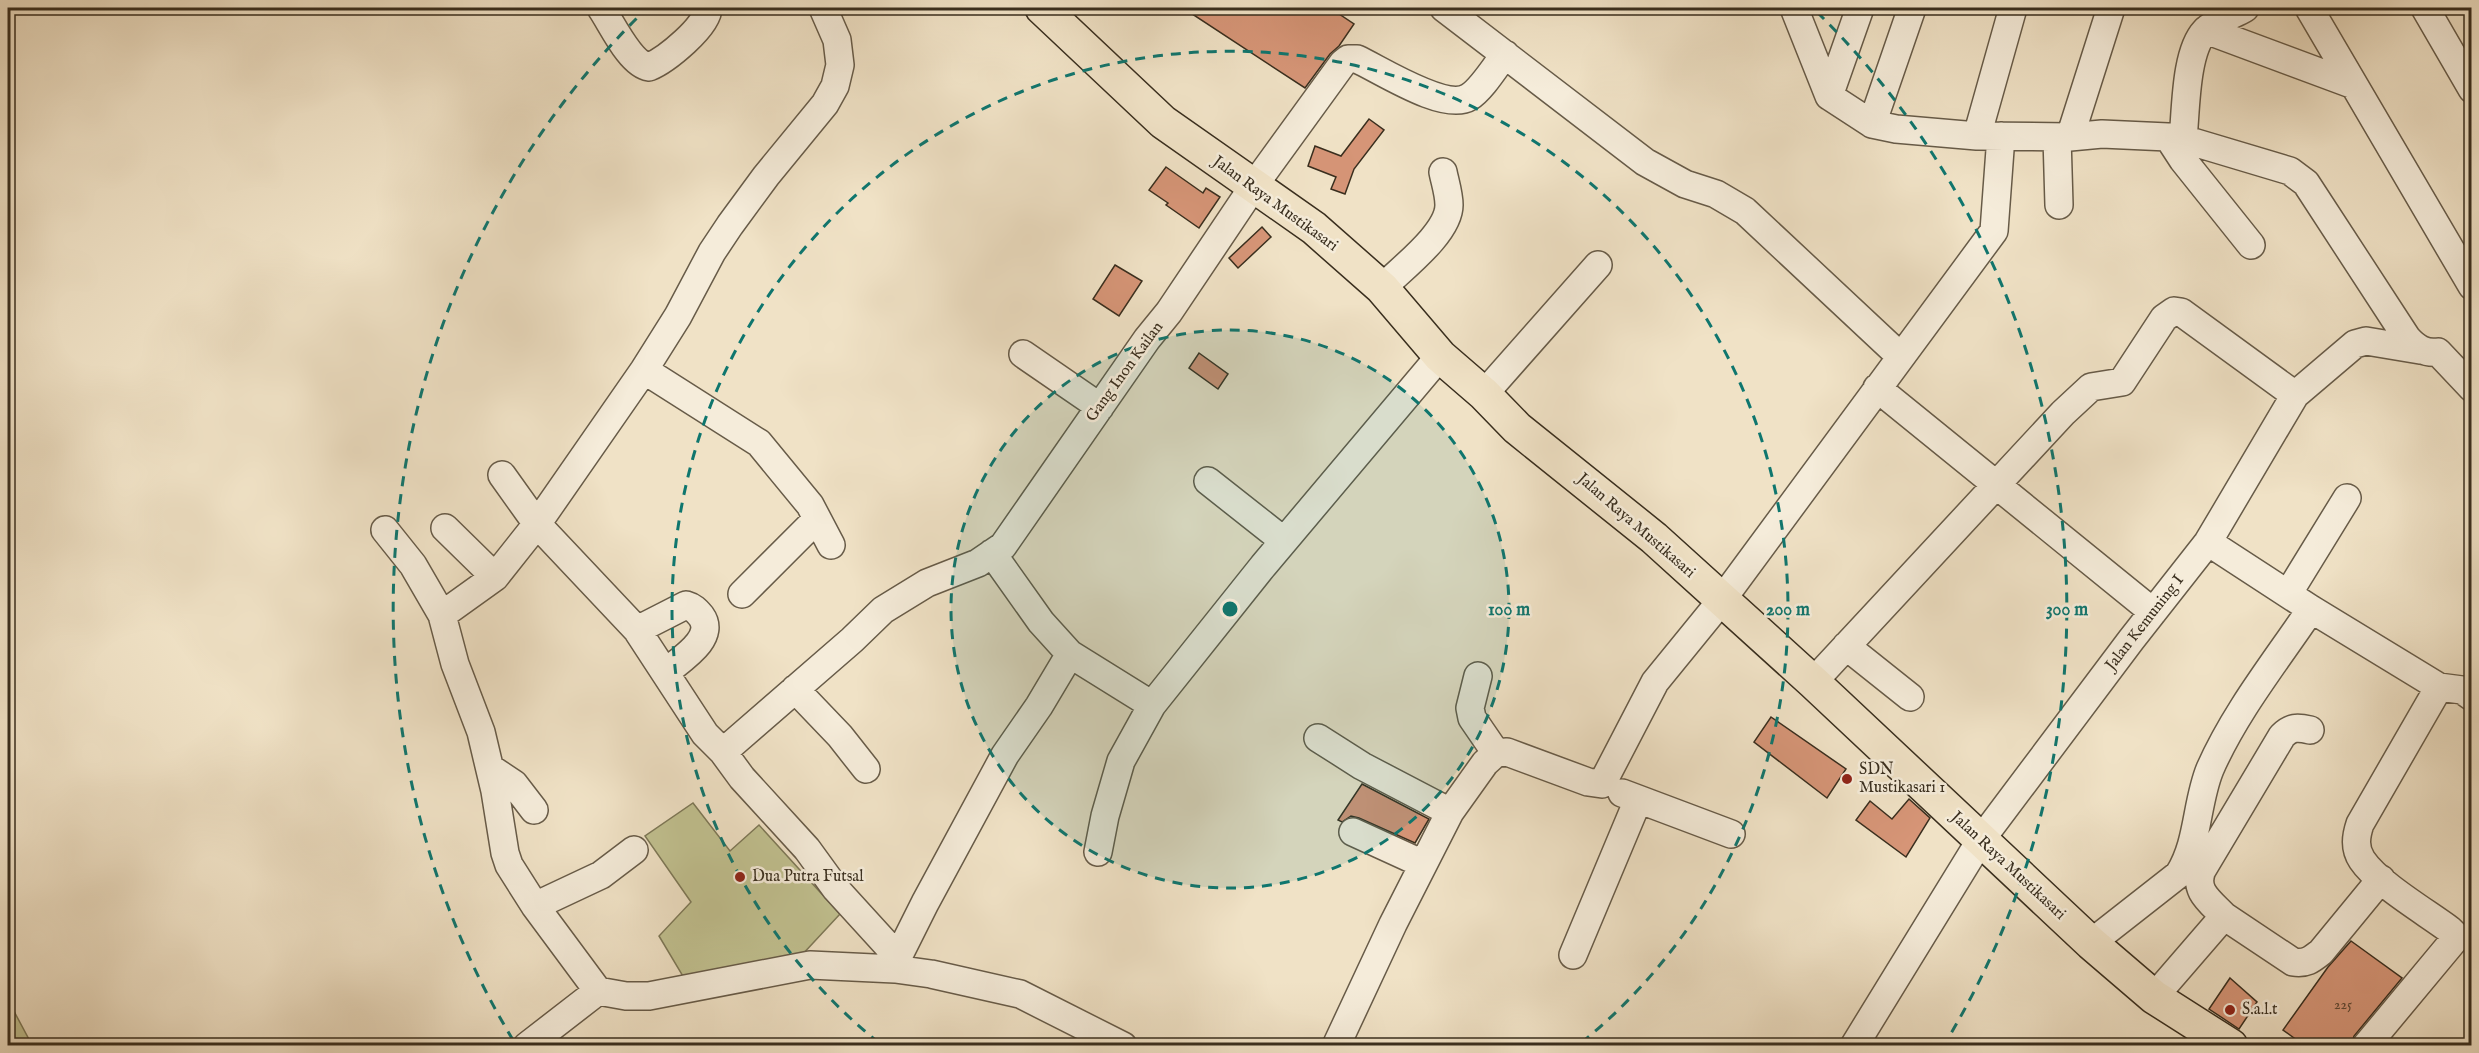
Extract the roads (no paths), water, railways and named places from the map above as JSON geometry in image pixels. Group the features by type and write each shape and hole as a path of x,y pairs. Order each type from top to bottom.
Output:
{"main road":[{"name":"Jalan Raya Mustikasari","path":"1042,8 1163,122 1314,228 1382,288 1440,356 1484,393 1517,428 1654,538 1813,682 2091,943 2154,997 2218,1042"}],"street":[{"path":"601,8 635,59 649,67 691,36 702,23 708,13 708,8"},
{"path":"442,615 495,577 537,524 644,370 730,225 766,176 825,104 835,86 840,65 837,40 822,8"},
{"path":"1444,8 1645,162 1685,184 1716,194 1745,211 1900,356"},
{"path":"1794,8 1829,96 1872,124 1896,129 1989,136 2063,137 2102,134 2175,138 2290,171 2299,176 2306,183 2407,338 2420,350 2430,353 2438,352 2472,388"},
{"path":"1829,96 1860,8"},
{"path":"1872,124 1912,8"},
{"path":"1602,784 1655,682 1721,600 1994,231 1989,136 2013,8"},
{"path":"2059,205 2063,137 2111,8"},
{"path":"2245,8 2206,30 2198,41 2192,58 2175,138 2183,160 2251,245"},
{"path":"2309,8 2472,286"},
{"path":"2425,8 2472,89"},
{"path":"2206,30 2354,85"},
{"name":"Gang Inon Kailan","path":"723,752 852,640 883,610 927,583 978,563 1003,546 1169,312 1253,187 1348,59 1358,58 1426,93 1453,101 1472,96 1505,54"},
{"path":"1382,288 1436,234 1446,219 1449,204 1443,172"},
{"path":"1484,393 1599,265"},
{"path":"1813,682 2063,413 2091,387 2122,382 2164,318 2174,311 2181,312 2295,395"},
{"name":"Jalan Kemuning I","path":"1854,1046 1980,841 2208,542 2295,395 2355,344 2366,341 2420,350"},
{"path":"1023,354 1100,407"},
{"path":"1098,852 1105,816 1121,762 1152,705 1284,541 1440,356"},
{"path":"644,370 759,443 810,505 831,545"},
{"path":"1877,388 2153,612"},
{"path":"502,475 537,524 637,630 705,734 807,849 836,889 897,963"},
{"path":"1208,481 1284,541"},
{"path":"2288,594 2347,498"},
{"path":"742,594 817,519"},
{"path":"445,528 495,577"},
{"path":"385,530 413,566 442,615 455,664 481,732 490,768 505,853 515,876 598,991 626,996 649,996 810,966 897,963 931,974 1020,994 1123,1046"},
{"path":"2208,542 2311,609 2439,687 2462,690 2472,698"},
{"path":"992,553 1041,622 1070,654 1152,705"},
{"path":"637,630 686,605 694,608 703,620 704,634 700,642 666,672"},
{"path":"2091,943 2179,874 2188,860 2209,771 2252,697 2311,609"},
{"path":"1846,646 1910,697"},
{"path":"897,963 955,846 1005,755 1039,706 1070,654"},
{"path":"1478,676 1470,708 1472,718 1496,753"},
{"path":"2366,1046 2452,944 2455,935 2381,879 2362,860 2356,847 2356,836 2360,824 2439,687"},
{"path":"795,688 840,736 866,769"},
{"path":"2310,730 2290,728 2282,736 2202,870 2198,886 2224,916 2293,962 2302,963 2311,960 2321,952 2381,879"},
{"path":"1318,738 1362,766 1450,812"},
{"path":"1336,1046 1450,812 1485,763 1496,753 1507,752 1588,782 1602,784 1638,800 1731,834"},
{"path":"490,768 514,784 534,810"},
{"path":"1573,955 1638,800"},
{"path":"1353,832 1424,864"},
{"path":"535,906 601,875 634,850"},
{"path":"2154,997 2224,916"},
{"path":"527,1046 598,991"}],"place":[{"name":"SDN Mustikasari 1","path":"1847,779"},
{"name":"Dua Putra Futsal","path":"740,877"},
{"name":"S.a.l.t","path":"2230,1010"}]}
